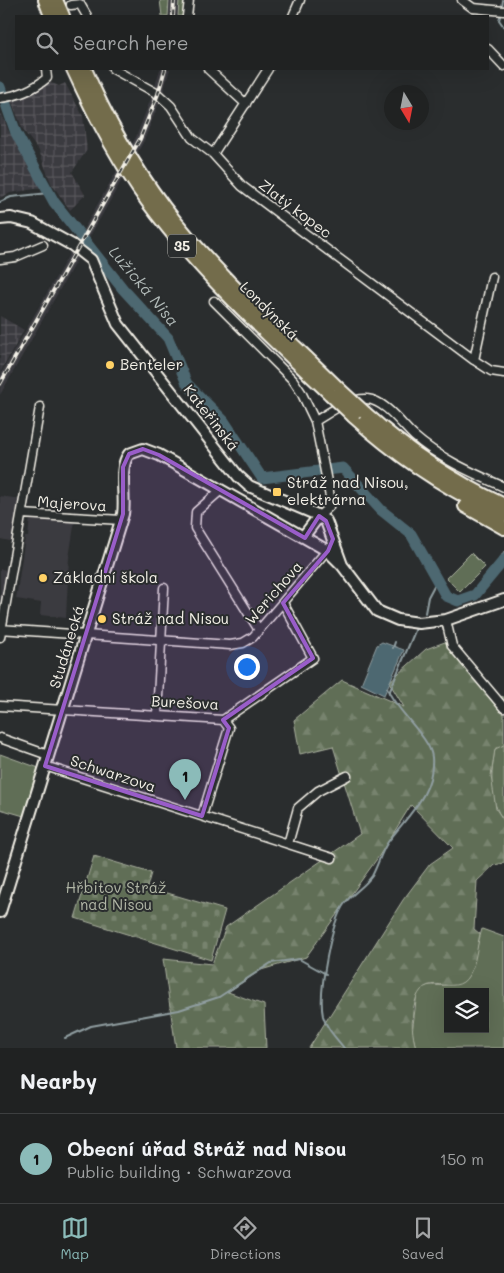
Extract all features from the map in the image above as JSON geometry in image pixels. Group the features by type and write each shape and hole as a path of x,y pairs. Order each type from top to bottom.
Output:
{"highway":[{"path":"45,0 51,15"},
{"path":"56,0 63,15"},
{"name":"Londýnská","path":"74,70 114,151 163,222 208,273 422,472 450,490 504,516"},
{"name":"Londýnská","path":"86,70 125,148 165,208 220,271 335,392"},
{"name":"Londýnská","path":"359,415 435,468 504,505"},
{"path":"422,472 454,500 504,528"}],"street":[{"path":"187,15 189,0"},
{"path":"293,15 300,0"},
{"path":"462,0 473,8 503,11"},
{"path":"72,5 80,4 86,15"},
{"path":"473,8 475,15"},
{"path":"489,50 504,66"},
{"path":"0,98 11,97 41,83 47,78 46,70"},
{"name":"Zlatý kopec","path":"115,70 158,94 171,106 192,138 213,154 242,186 474,360 491,371 504,373"},
{"path":"209,70 246,104"},
{"path":"213,154 267,70"},
{"name":"Kateřinská","path":"0,219 11,218 32,223 86,255 97,270 106,299 118,324 238,476 249,486 319,516"},
{"path":"0,260 15,257 43,245"},
{"path":"474,360 492,277"},
{"path":"214,301 293,380 315,421 328,485 329,508 319,516 303,537"},
{"path":"315,421 352,400 369,399 388,409 416,437 458,465 504,487"},
{"name":"Majerova","path":"1,632 40,407"},
{"name":"Studánecká","path":"0,912 121,520 125,499 124,463 129,454 137,450 148,450 159,455 328,551 342,565"},
{"path":"221,490 196,512 195,528 259,630"},
{"name":"Majerova","path":"22,514 121,520"},
{"path":"319,516 326,521 342,565 377,611 398,620 419,623 446,620 504,600"},
{"name":"Werichova","path":"1,632 87,635 230,644 243,643 259,630 283,603 328,551 333,539"},
{"path":"157,715 164,588"},
{"name":"Burešova","path":"0,706 223,720 314,658 283,603"},
{"path":"446,620 452,646 504,708"},
{"path":"202,816 229,728 223,720"},
{"path":"0,738 48,755"},
{"name":"Schwarzova","path":"45,766 332,858"},
{"path":"288,844 298,808 318,791 347,776"}],"highlighted area":[{"path":"143,449 159,455 305,538 319,516 326,521 333,539 328,551 283,603 313,658 223,720 229,728 202,816 45,766 123,514 123,467 129,454"}],"shaded area":[{"path":"169,0 179,0 178,15 168,15"},
{"path":"160,70 170,70 162,96 144,141 0,395 0,375 136,137"},
{"path":"49,82 59,86 65,83 83,116 87,150 72,172 85,195 70,210 51,183 39,151 23,130 11,100 24,97"},
{"path":"0,110 8,130 27,159 41,188 10,193 0,198"},
{"path":"0,316 24,330 0,373"},
{"path":"0,496 21,499 15,542 0,539"},
{"name":"Základní škola","path":"30,518 75,520 69,558 66,618 40,615 41,603 16,599 25,537 28,537"},
{"name":"Základní škola","path":"0,569 10,570 0,620"}],"green space":[{"path":"160,0 169,0 168,15 162,15"},
{"path":"179,0 185,0 185,15 178,15"},
{"path":"471,553 485,567 460,592 446,578"},
{"path":"445,642 488,694 504,697 504,745 495,749 491,776 496,809 504,821 504,863 494,865 477,881 474,929 480,934 475,960 469,975 463,982 456,985 432,985 424,987 418,994 412,1017 416,1048 309,1048 403,900 430,864 453,848 411,805 379,856 306,957 261,970 228,992 264,1005 266,1048 176,1048 163,959 212,964 226,927 360,834 333,746 300,754 294,720 342,680 404,707 389,682 426,649"},
{"path":"504,745 504,821 495,804 492,786 492,767 495,749"},
{"path":"0,754 39,768 24,816 0,809"},
{"name":"Hřbitov Stráž nad Nisou","path":"94,856 151,873 147,887 225,910 211,960 75,918"},
{"path":"482,929 504,937 504,1048 416,1048 412,1033 417,993 420,989 427,986 455,982 469,975"}],"water":[{"path":"504,551 504,563 485,584"},
{"path":"382,642 404,650 384,695 361,684 377,645"}],"waterway":[{"path":"502,8 503,0"},
{"path":"501,13 499,20 504,27"},
{"name":"Lužická Nisa","path":"0,87 16,133 54,202 123,289 168,338 187,384 224,421 262,478 343,468 381,510 411,534 446,596 458,601 475,595 504,560"},
{"path":"0,202 11,197 49,193"},
{"path":"425,613 428,597 437,580"},
{"path":"389,693 417,626"},
{"path":"393,648 395,642"},
{"path":"344,1048 326,1025 322,1005 324,975 335,925 345,903 372,876 388,842 419,803 425,793 432,770 430,749 397,705 387,688"},
{"path":"65,1038 91,1026 179,1010 219,997 271,963 299,959 326,974"}],"railway":[{"path":"173,15 174,0"},
{"path":"0,384 140,139 158,94 165,70"}],"place":[{"name":"Benteler","path":"110,365"},
{"name":"Stráž nad Nisou, elektrárna","path":"277,492"},
{"name":"Základní škola","path":"43,578"},
{"name":"Stráž nad Nisou","path":"102,619"},
{"name":"Obecní úřad Stráž nad Nisou","path":"185,800"}]}
